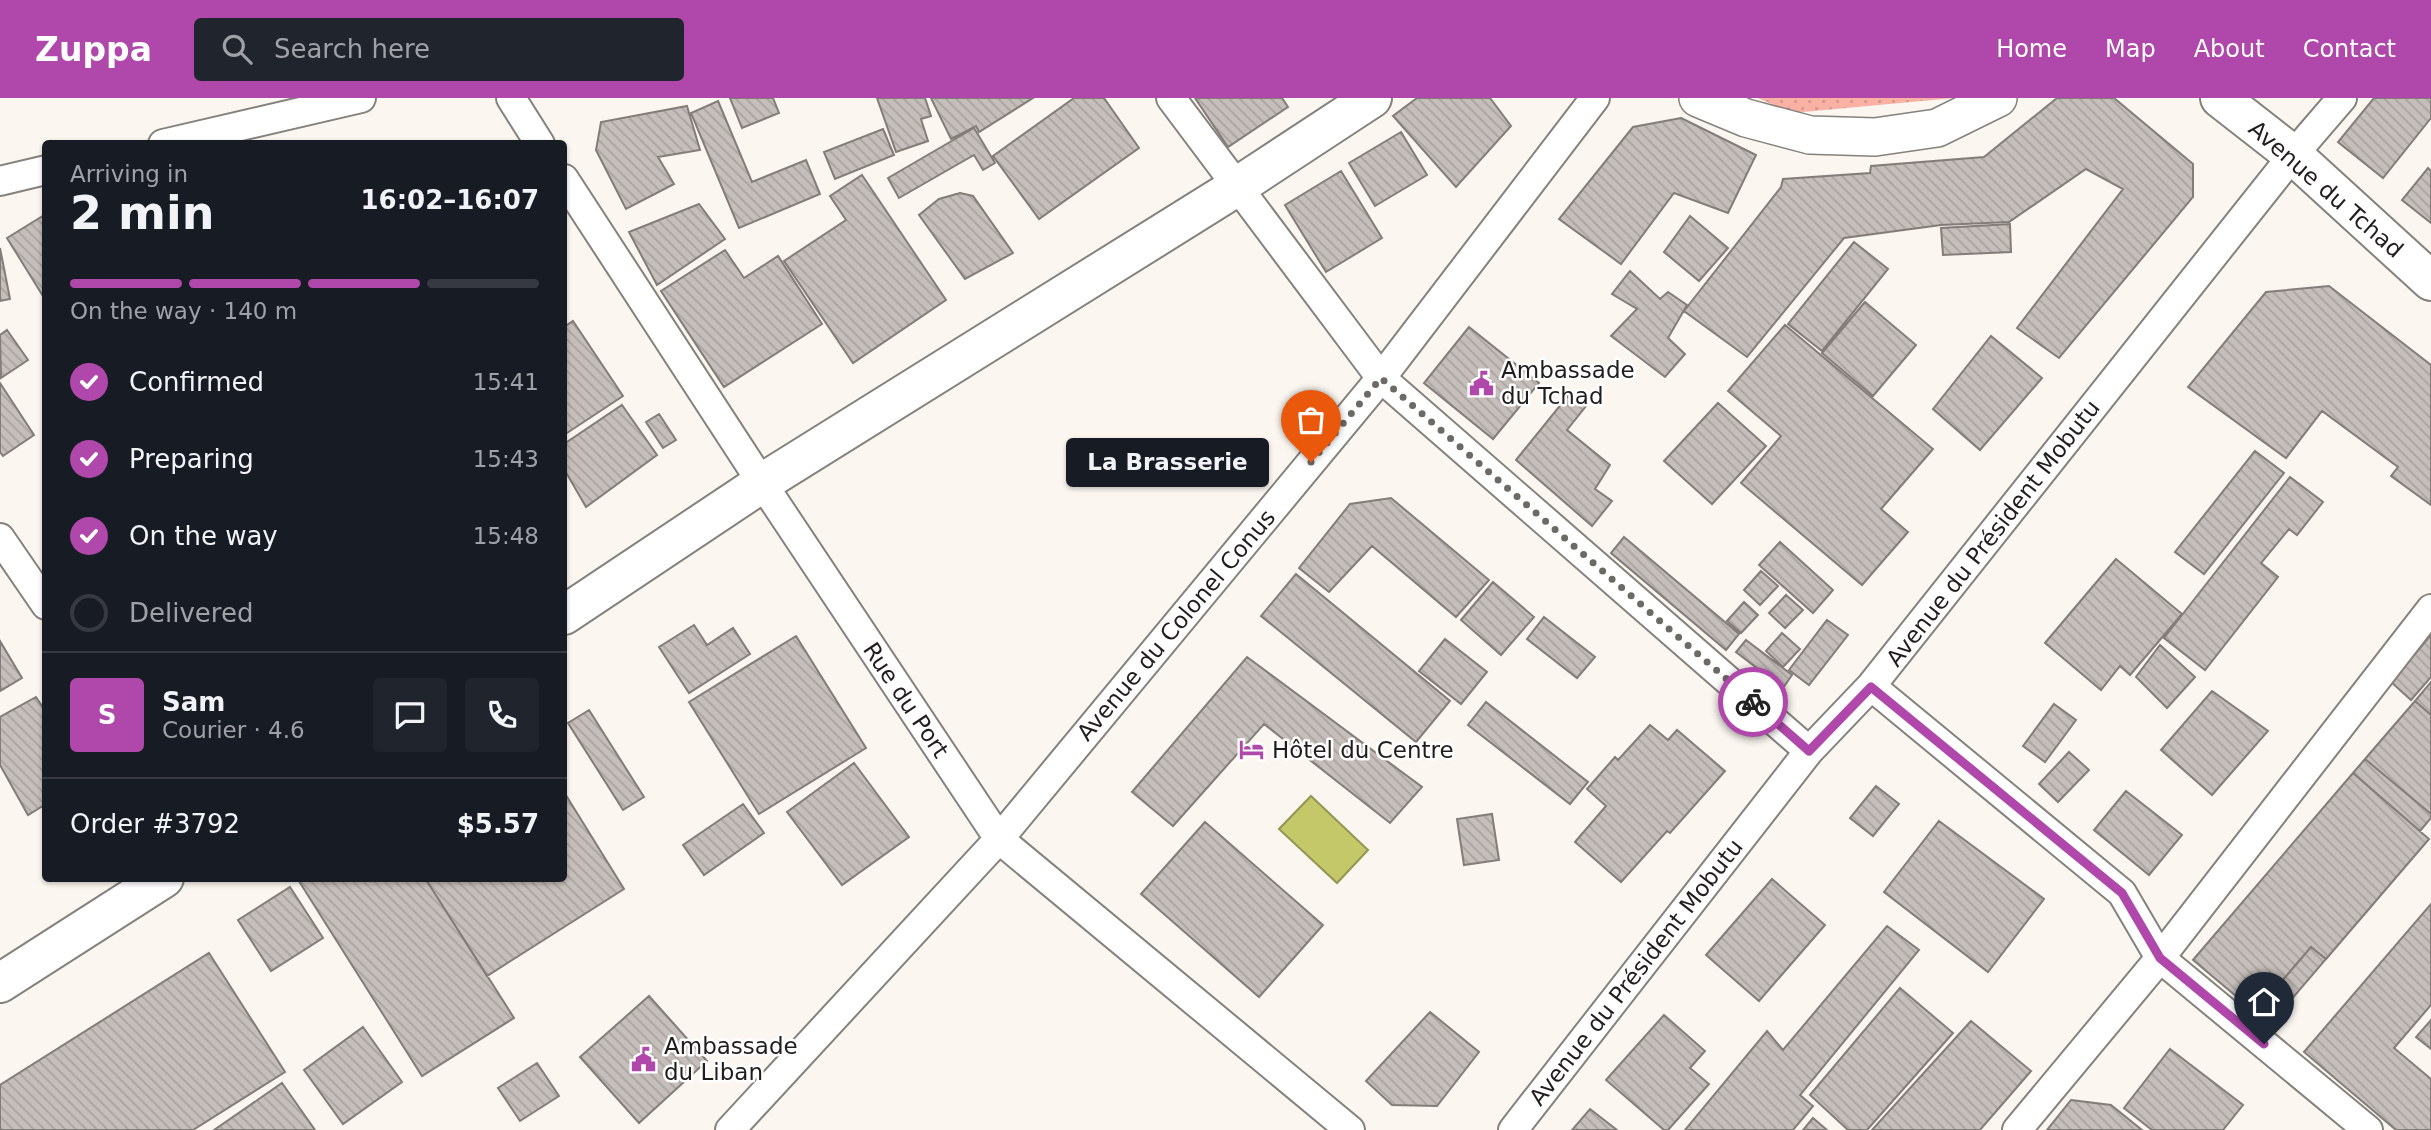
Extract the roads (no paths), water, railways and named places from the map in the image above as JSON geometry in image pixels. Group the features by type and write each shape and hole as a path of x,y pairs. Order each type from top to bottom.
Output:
{"main road":[{"path":"567,613 762,483 1238,186 1372,98"},
{"name":"Avenue du Tchad","path":"2220,98 2293,155 2431,281"},
{"path":"0,983 158,882"}],"street":[{"path":"180,140 361,98"},
{"path":"510,98 537,140"},
{"path":"1171,98 1381,378 1809,751"},
{"name":"Avenue du Colonel Conus","path":"730,1130 999,839 1381,378 1595,98"},
{"path":"1698,98 1746,118 1810,135 1875,137 1937,128 1998,98"},
{"name":"Avenue du Président Mobutu","path":"1513,1130 1809,751 1871,687 2293,155 2342,98"},
{"path":"0,181 42,171"},
{"name":"Rue du Port","path":"567,184 999,839 1350,1130"},
{"path":"0,538 42,599"},
{"path":"2017,1130 2160,958 2431,609"},
{"path":"1871,687 2122,893 2160,958 2368,1130"}],"place":[{"name":"Ambassade du Tchad","path":"1481,383"},
{"name":"La Brasserie","path":"1311,462"},
{"name":"Hôtel du Centre","path":"1252,750"},
{"name":"Ambassade du Liban","path":"644,1059"}]}
